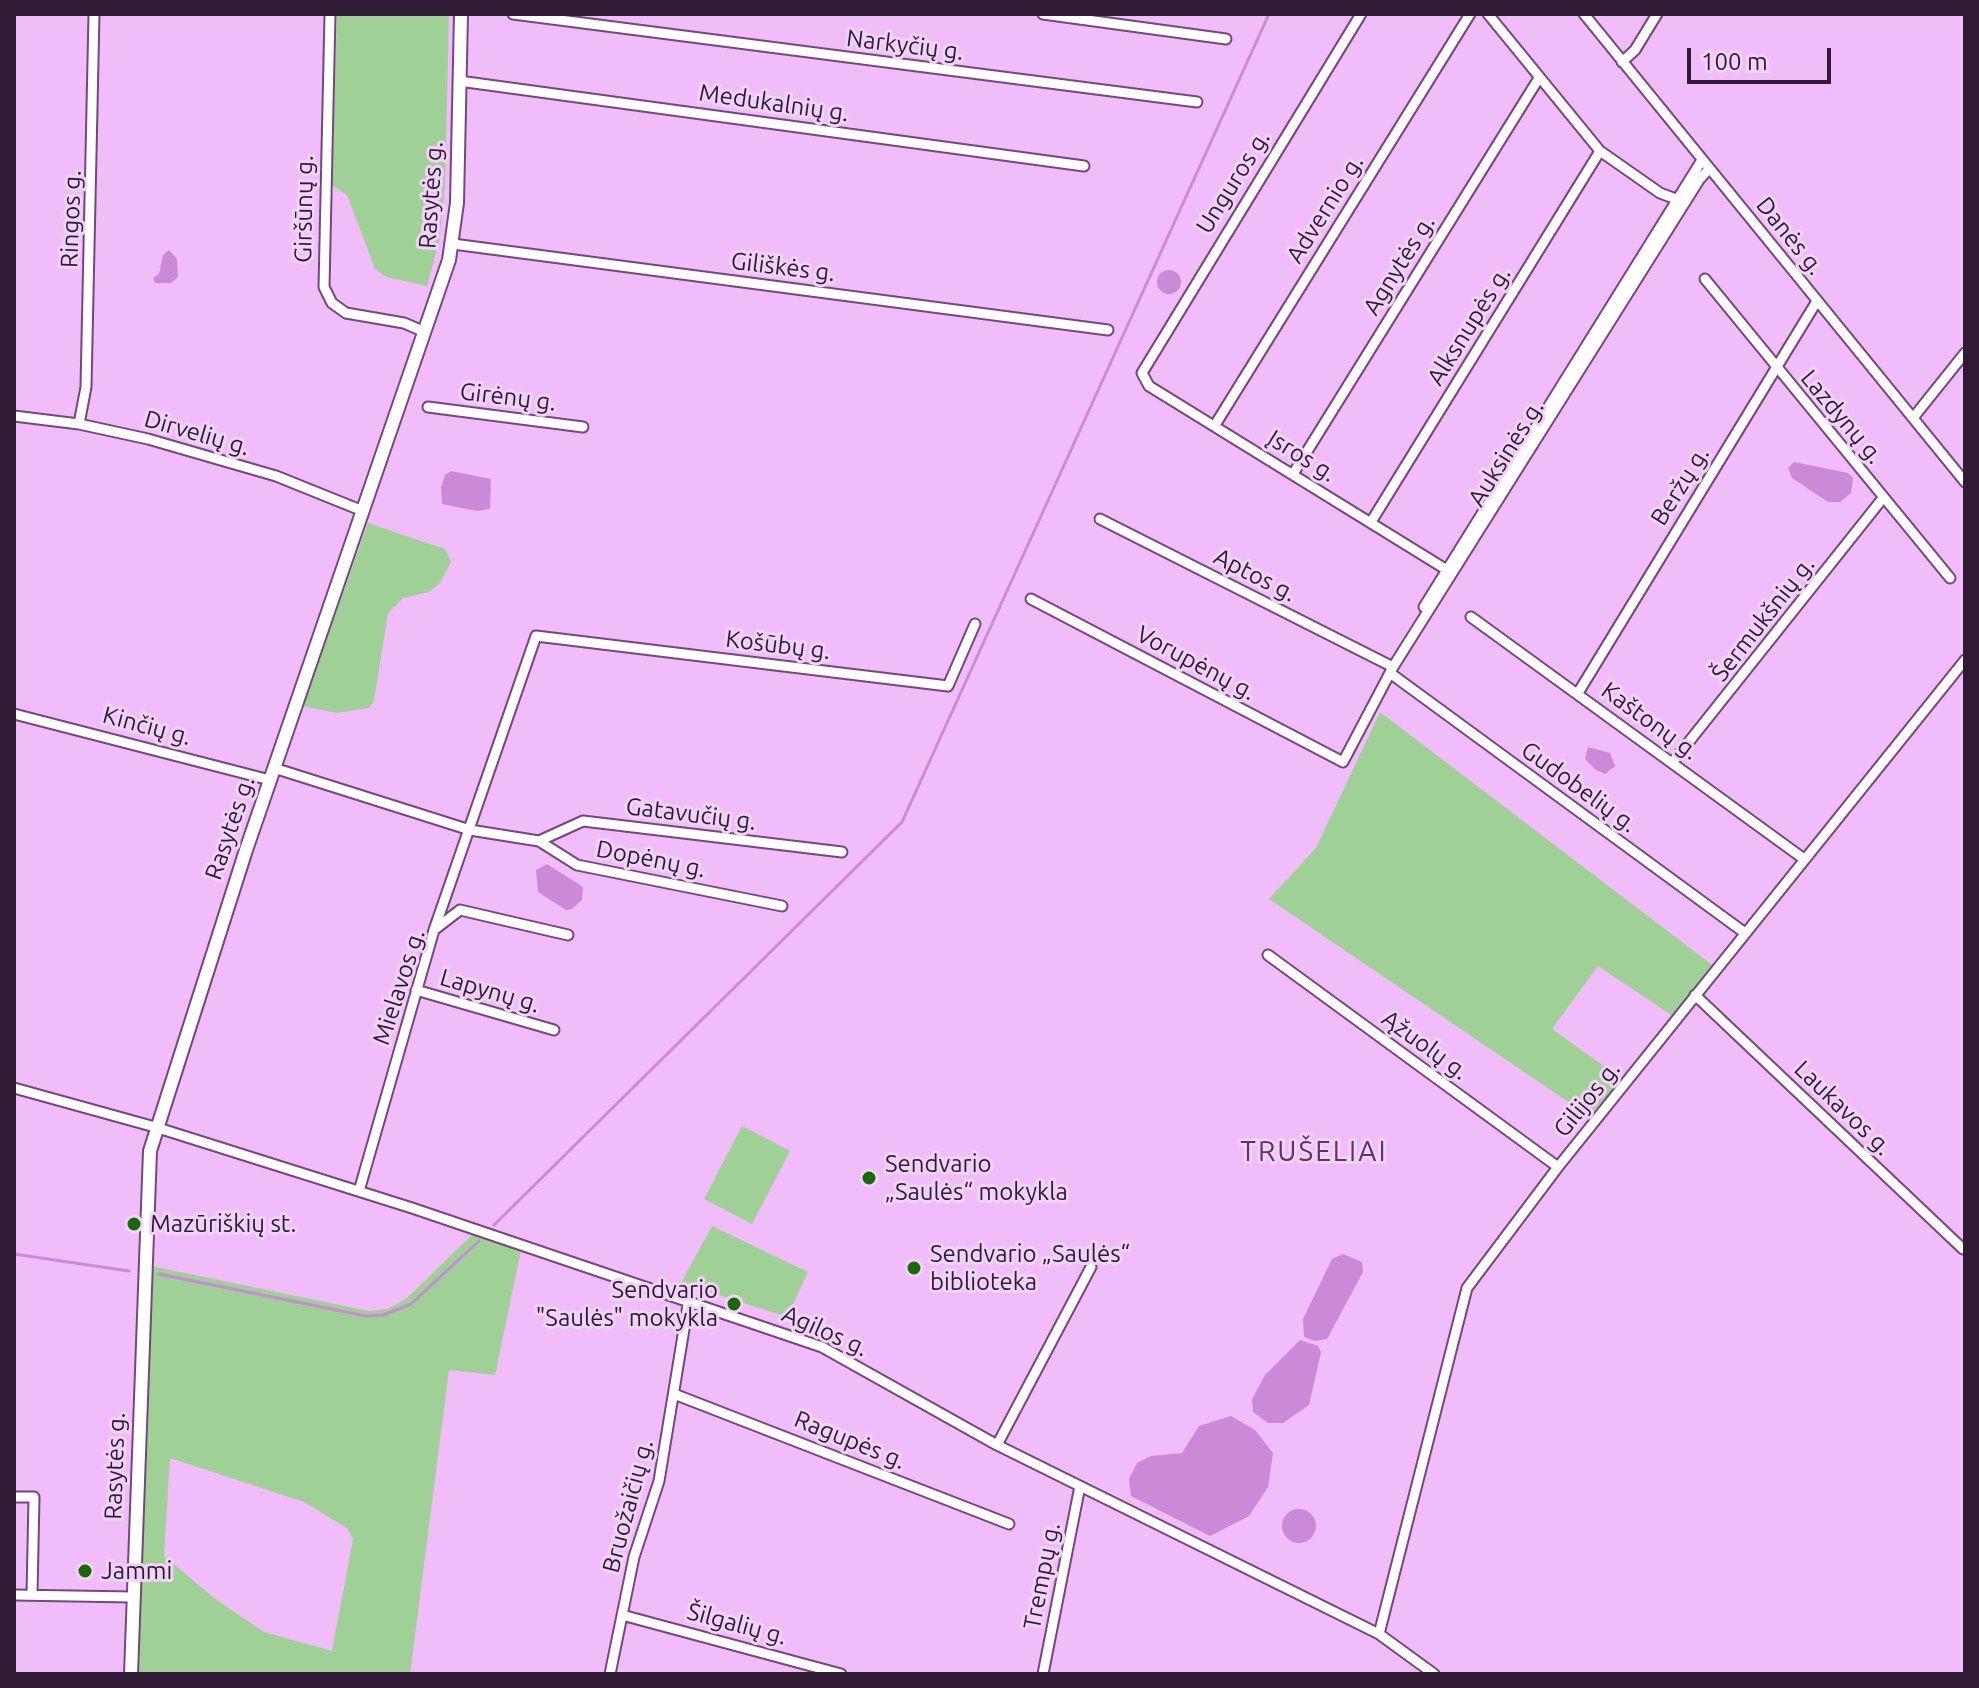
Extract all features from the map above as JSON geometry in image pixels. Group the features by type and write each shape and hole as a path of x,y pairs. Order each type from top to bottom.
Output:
{"main road":[{"name":"Rasytės g.","path":"131,1674 146,1190 155,1127 453,244 461,14"}],"street":[{"name":"Ringos g.","path":"79,424 86,387 94,14"},
{"name":"Giršūnų g.","path":"330,14 324,287 332,303 346,313 404,323 425,332"},
{"name":"Narkyčių g.","path":"513,14 1197,102"},
{"path":"1043,14 1226,39"},
{"name":"Unguros g.","path":"1142,373 1361,14"},
{"name":"Advernio g.","path":"1215,425 1470,14"},
{"path":"1488,14 1600,151 1660,193 1676,199"},
{"name":"Danės g.","path":"1584,14 1965,482"},
{"path":"1622,62 1635,50 1657,14"},
{"name":"Agnytės g.","path":"1293,474 1539,78"},
{"name":"Medukalnių g.","path":"459,81 1084,166"},
{"name":"Alksnupės g.","path":"1371,522 1600,151"},
{"path":"1424,607 1676,199 1706,164"},
{"name":"Auksinės g.","path":"1343,762 1391,670 1699,180 1706,164"},
{"name":"Giliškės g.","path":"453,244 1108,330"},
{"name":"Lazdynų g.","path":"1705,279 1950,578"},
{"name":"Beržų g.","path":"1578,693 1817,301"},
{"path":"1913,418 1965,353"},
{"name":"Įsros g.","path":"1142,373 1149,386 1447,570"},
{"name":"Girėnų g.","path":"428,407 583,427"},
{"name":"Dirvelių g.","path":"14,416 79,424 148,439 276,476 363,511"},
{"name":"Šermukšnių g.","path":"1672,763 1883,498"},
{"name":"Aptos g.","path":"1100,519 1391,670"},
{"name":"Vorupėnų g.","path":"1031,599 1343,762"},
{"name":"Kaštonų g.","path":"1471,617 1804,859"},
{"name":"Košūbų g.","path":"470,830 536,636 948,686 975,624"},
{"name":"Gilijos g.","path":"1379,1634 1467,1288 1558,1167 1965,660"},
{"name":"Gudobelių g.","path":"1391,670 1745,933"},
{"name":"Kinčių g.","path":"14,714 272,774 470,830"},
{"name":"Gatavučių g.","path":"539,841 583,821 842,852"},
{"path":"434,930 470,830"},
{"name":"Dopėnų g.","path":"470,830 539,841 577,865 782,906"},
{"name":"Mielavos g.","path":"359,1191 434,930 460,910 568,935"},
{"name":"Ąžuolų g.","path":"1268,955 1558,1167"},
{"name":"Lapynų g.","path":"416,990 554,1030"},
{"name":"Laukavos g.","path":"1695,995 1963,1249"},
{"name":"Agilos g.","path":"14,1088 155,1127 359,1191 689,1299 822,1347 997,1445 1379,1634 1434,1674"},
{"path":"997,1445 1091,1267"},
{"name":"Bruožaičių g.","path":"610,1674 638,1540 659,1481 689,1299"},
{"name":"Ragupės g.","path":"674,1394 1009,1524"},
{"name":"Trempų g.","path":"1043,1674 1080,1486"},
{"path":"14,1497 34,1497 32,1595"},
{"path":"14,1595 132,1597"},
{"name":"Šilgalių g.","path":"622,1615 841,1674"}],"green space":[{"path":"337,14 449,14 445,185 439,242 427,286 386,277 375,269 347,195 332,185"},
{"path":"368,523 445,549 451,562 440,583 429,592 403,598 388,613 374,701 369,708 336,713 303,706"},
{"path":"1380,712 1712,965 1673,1016 1598,966 1552,1029 1622,1079 1589,1116 1269,899 1316,848"},
{"path":"742,1126 790,1151 752,1224 704,1199"},
{"path":"712,1226 808,1272 787,1317 681,1283"},
{"path":"473,1234 521,1250 495,1375 449,1370 410,1674 138,1674 146,1265 369,1311 387,1309 406,1299","holes":["170,1458 304,1502 347,1528 353,1539 332,1651 264,1632 214,1598 164,1556"]}],"shaded area":[{"path":"169,250 177,259 178,277 171,283 155,283 153,278 159,274 163,255"},
{"path":"1169,270 1178,273 1181,282 1178,291 1169,294 1160,291 1157,282 1160,273"},
{"path":"1794,462 1848,473 1853,478 1851,493 1840,502 1828,502 1792,478 1788,468"},
{"path":"451,471 491,479 490,509 477,511 442,504 441,487 445,475"},
{"path":"1588,747 1610,753 1615,766 1605,774 1596,770 1585,759"},
{"path":"547,864 583,887 582,900 572,909 566,910 538,892 536,870"},
{"path":"1343,1254 1362,1262 1363,1272 1327,1339 1315,1341 1304,1337 1303,1319 1332,1259"},
{"path":"1300,1340 1318,1346 1321,1352 1309,1405 1283,1423 1268,1423 1253,1412 1252,1399 1265,1375"},
{"path":"1231,1416 1255,1430 1273,1453 1268,1487 1249,1516 1210,1536 1131,1496 1129,1479 1137,1463 1151,1456 1182,1453 1199,1426"},
{"path":"1299,1509 1311,1514 1316,1526 1311,1538 1299,1543 1287,1538 1282,1526 1287,1514"}],"waterway":[{"path":"494,1225 902,822 1269,14"},
{"path":"159,1274 366,1316 383,1315 411,1304 479,1241"},
{"path":"14,1254 129,1271"}],"place":[{"name":"Sendvario „Saulės“ mokykla","path":"869,1178"},
{"name":"Mazūriškių st.","path":"134,1224"},
{"name":"Sendvario „Saulės“ biblioteka","path":"914,1268"},
{"name":"Sendvario \"Saulės\" mokykla","path":"734,1304"},
{"name":"Jammi","path":"85,1571"}],"district":[{"name":"TRUŠELIAI","path":"1314,1152"}]}
